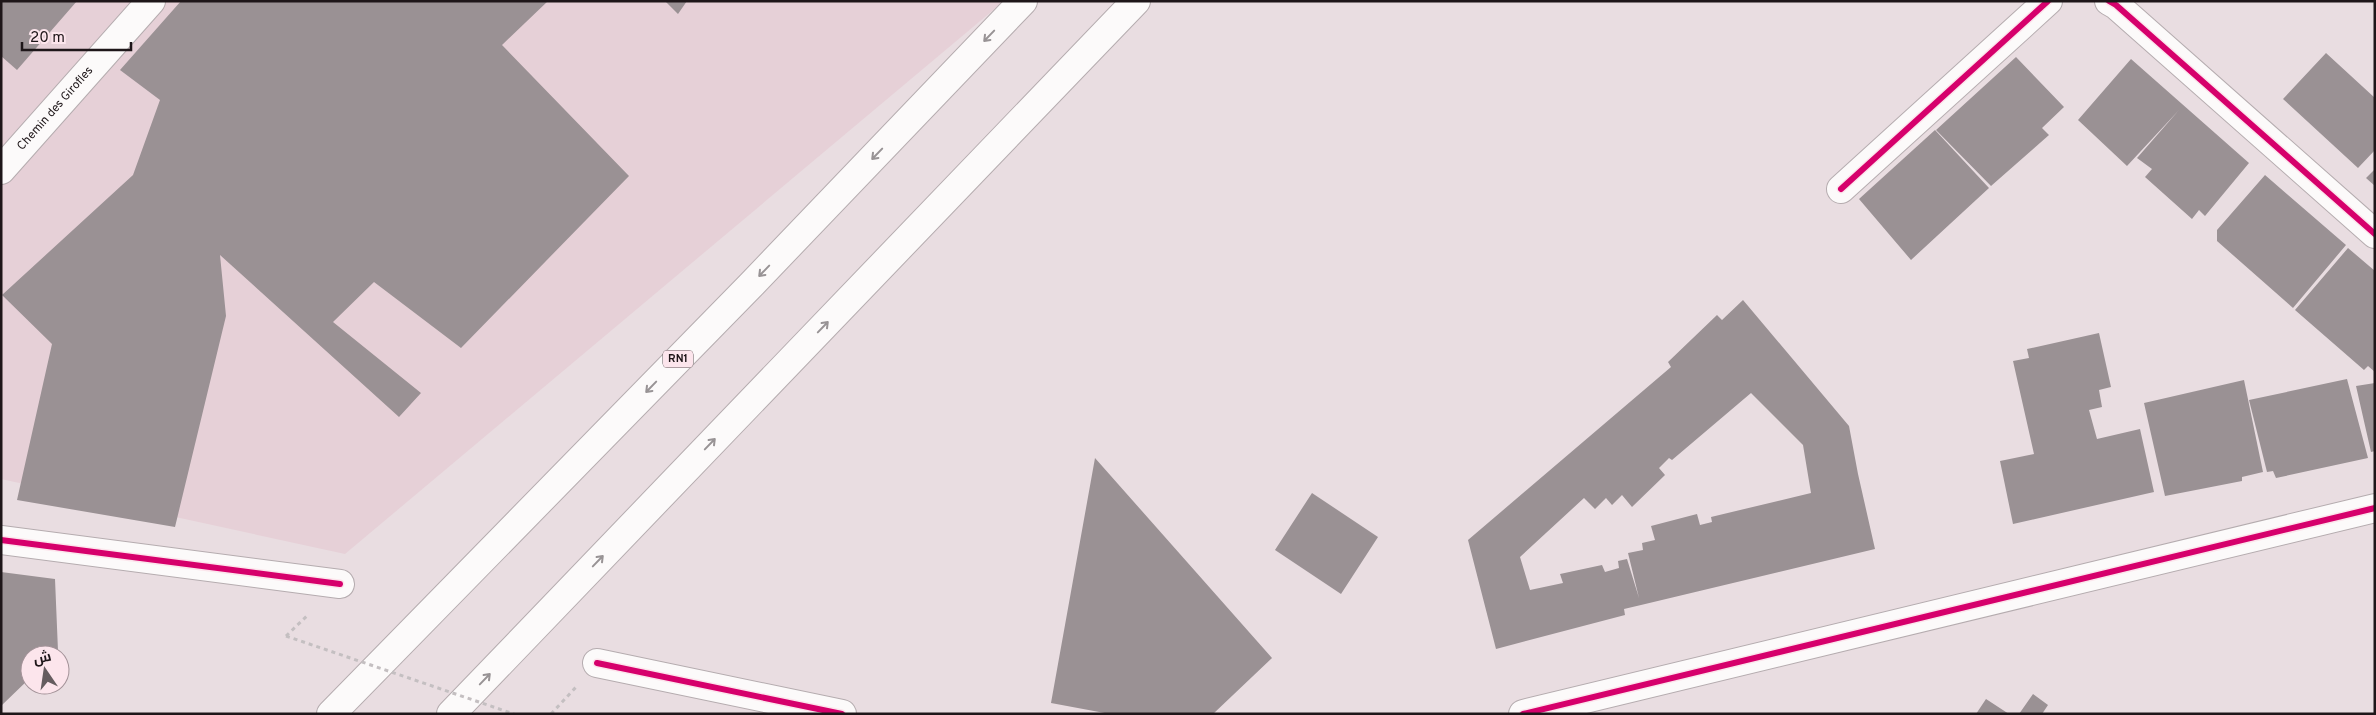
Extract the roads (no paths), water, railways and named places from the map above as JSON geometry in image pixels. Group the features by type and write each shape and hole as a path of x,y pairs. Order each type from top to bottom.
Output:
{"main road":[{"name":"Chemin des Girofles","path":"1,170 151,1"},
{"name":"RN1","path":"331,714 744,292 1023,1"},
{"path":"451,714 1136,1"},
{"path":"1841,189 2048,1"},
{"path":"2109,1 2116,5 2375,234"},
{"path":"1523,714 2375,508"},
{"path":"1,540 340,584"},
{"path":"597,663 842,714"}]}
